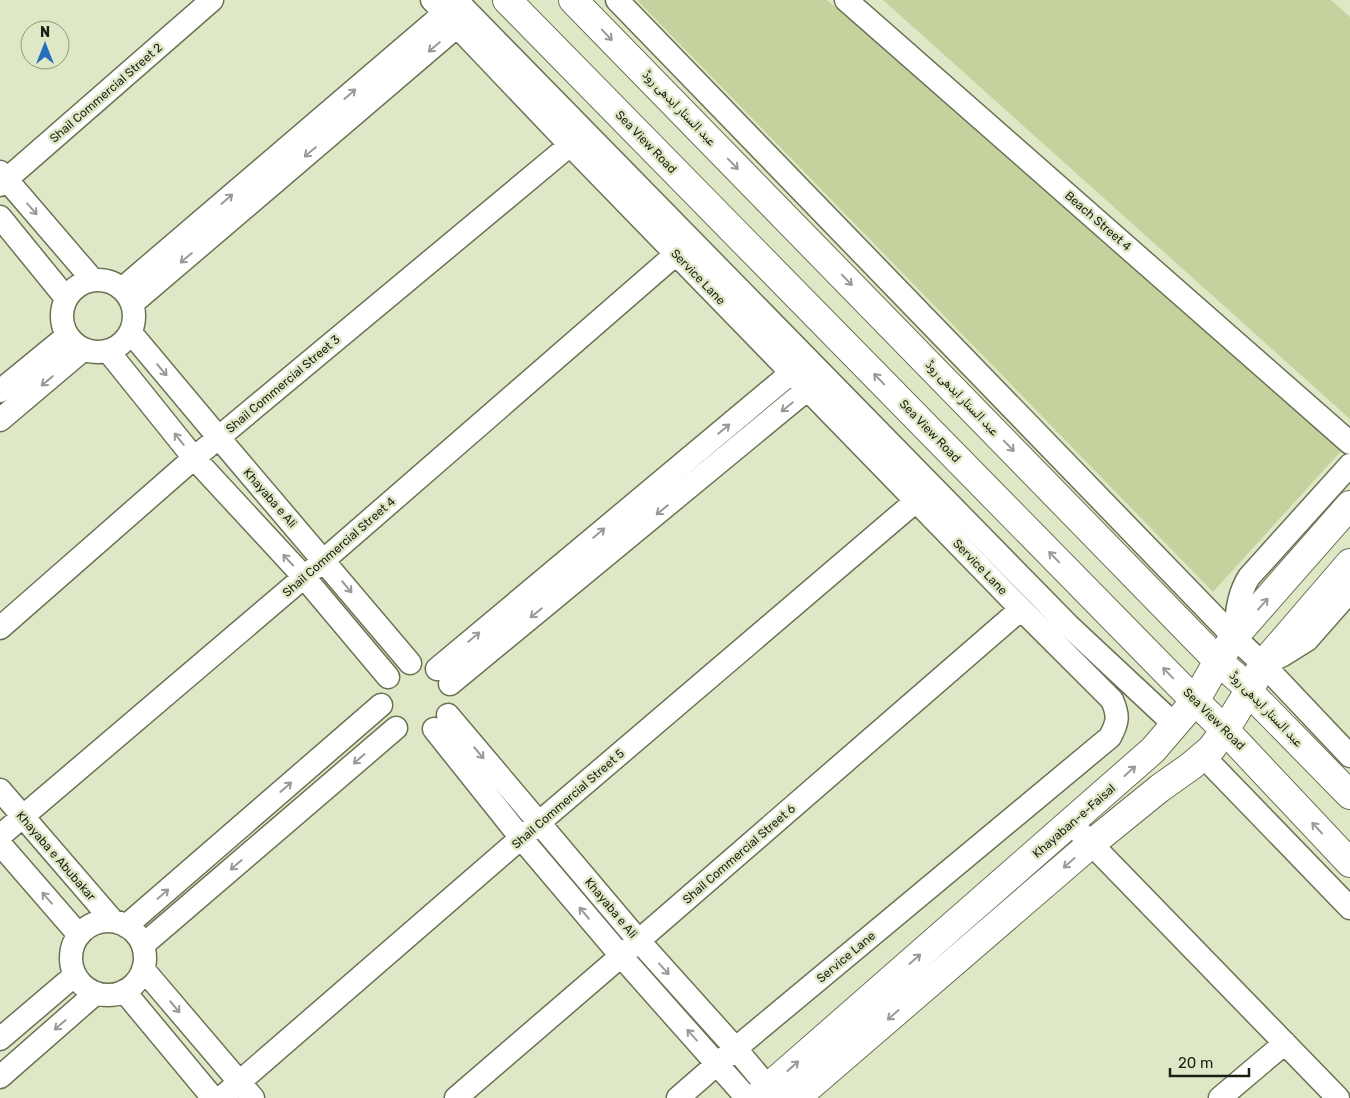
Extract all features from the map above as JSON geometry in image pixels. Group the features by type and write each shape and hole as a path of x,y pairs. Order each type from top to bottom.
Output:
{"main road":[{"name":"Sea View Road","path":"507,0 1225,730 1350,864"},
{"name":"عبد الستار ایدھی روڈ","path":"573,0 1218,661 1250,689 1253,696 1350,795"},
{"name":"Khayaban-e-Faisal","path":"762,1095 1153,750 1195,701 1234,637 1350,505"},
{"path":"796,1098 1091,844 1211,749 1225,730 1263,664 1350,563"}],"street":[{"name":"Shail Commercial Street 2","path":"2,179 212,0"},
{"path":"617,0 1234,637 1263,664 1350,756"},
{"name":"Beach Street 4","path":"846,0 1350,443"},
{"path":"128,295 453,9 800,365 443,676"},
{"name":"Service Lane","path":"453,9 570,145 676,254 800,365 916,501 1112,700 1116,711 1116,725 1110,737 678,1098"},
{"name":"Shail Commercial Street 3","path":"0,628 194,458 570,145"},
{"path":"2,179 92,279"},
{"path":"0,217 66,298"},
{"name":"Shail Commercial Street 4","path":"0,836 324,560 676,254"},
{"path":"92,279 108,280 128,295 135,318 131,333 121,345 108,351 96,352 76,343 62,324 62,310 66,298 77,286 92,279"},
{"name":"Khayaba e Ali","path":"131,333 410,663"},
{"path":"0,391 76,343"},
{"path":"0,420 76,343"},
{"path":"108,351 194,458 304,577 388,677"},
{"path":"443,676 816,383 1175,725"},
{"path":"1234,637 1239,600 1243,587 1249,577 1350,465"},
{"name":"Shail Commercial Street 5","path":"221,1098 246,1090 521,838 916,501"},
{"path":"1263,664 1284,655 1307,640 1350,591"},
{"name":"Shail Commercial Street 6","path":"456,1098 1021,609"},
{"path":"410,663 424,663 443,676 452,695 452,706 441,722 422,734 408,733 396,728 387,718 382,705 382,690 388,677 398,668 410,663"},
{"path":"120,923 382,705"},
{"name":"Khayaba e Ali","path":"441,722 539,823 639,941 736,1049 762,1095"},
{"name":"Khayaba e Ali","path":"441,722 521,838 621,956 717,1064 762,1095"},
{"path":"143,945 396,728"},
{"path":"1203,756 1350,908"},
{"name":"Khayaba e Abubakar","path":"0,790 22,817 120,923"},
{"path":"1071,823 1338,1098"},
{"path":"0,844 79,935"},
{"path":"100,922 120,923 136,934 143,945 145,957 143,969 136,982 124,991 110,995 96,993 84,986 75,975 71,961 72,947 79,935 88,926 100,922"},
{"path":"143,969 246,1090"},
{"path":"0,1039 75,975"},
{"path":"124,991 213,1098"},
{"path":"0,1077 96,993"},
{"path":"1220,1098 1285,1043"}],"green space":[{"path":"637,0 827,0 1341,451 1213,592"},
{"path":"883,0 1331,0 1350,17 1350,419"}]}
